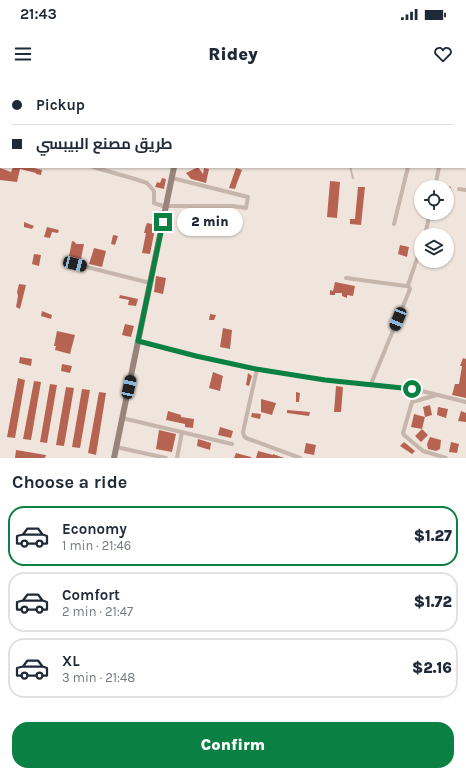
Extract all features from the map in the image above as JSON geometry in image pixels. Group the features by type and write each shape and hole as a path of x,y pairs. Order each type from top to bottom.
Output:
{"main road":[{"path":"114,458 174,168"}],"street":[{"path":"103,168 113,169 147,183 154,191 154,203 166,206 233,206 246,208 248,197 172,178"},
{"path":"394,224 408,168"},
{"path":"436,180 438,168"},
{"path":"459,189 466,190"},
{"path":"75,264 150,283"},
{"path":"371,384 410,289 408,285 414,267"},
{"path":"346,278 406,286 408,285"},
{"path":"138,341 196,356 256,369 325,380 412,389 466,402"},
{"path":"256,369 244,436 298,458"},
{"path":"437,394 412,402 403,432 404,435 423,452 446,458"},
{"path":"122,418 232,444"},
{"path":"177,458 182,432"},
{"path":"116,447 166,458"}],"lane":[{"path":"350,168 353,178"}],"building":[{"path":"0,168 11,172 13,168 34,168 42,170 41,175 20,169 17,182 0,180"},
{"path":"199,168 203,174 204,168 209,169 206,183 191,179 186,173"},
{"path":"236,168 242,170 235,189 229,188"},
{"path":"162,178 166,179 164,189 155,187 157,182 160,183"},
{"path":"330,181 340,182 337,218 327,217"},
{"path":"358,187 365,187 361,225 350,224 350,219 355,219"},
{"path":"152,218 157,219 150,254 142,253 146,225 147,223 152,224"},
{"path":"24,222 34,226 32,229 24,227"},
{"path":"47,227 59,230 58,233 52,232 50,238 44,237"},
{"path":"113,235 118,236 115,245 111,244"},
{"path":"72,241 76,244 84,244 81,259 69,256"},
{"path":"400,245 409,247 407,257 398,254"},
{"path":"94,248 106,251 102,267 89,264"},
{"path":"34,254 41,255 39,266 32,264"},
{"path":"156,276 166,278 163,294 154,292"},
{"path":"335,282 355,286 353,296 347,295 347,298 342,296 342,293 330,295 330,290 333,291"},
{"path":"19,284 26,285 20,309 16,307"},
{"path":"120,295 138,299 136,306 128,305 129,300 119,298"},
{"path":"42,311 52,315 51,319 41,316"},
{"path":"210,314 216,315 214,320 209,320"},
{"path":"125,324 134,326 131,337 122,335"},
{"path":"223,328 232,330 230,349 220,347"},
{"path":"57,331 75,335 70,354 55,350 56,346 54,346"},
{"path":"20,357 32,359 31,366 19,363"},
{"path":"463,358 466,359 466,398 452,395 455,384 459,384 462,366 460,366"},
{"path":"62,364 72,366 70,373 61,371"},
{"path":"213,372 223,376 220,391 209,388"},
{"path":"248,373 252,376 249,386 246,385"},
{"path":"18,378 25,380 15,438 7,437"},
{"path":"34,381 41,382 31,440 23,439"},
{"path":"50,384 57,385 47,443 40,442"},
{"path":"336,386 343,387 341,412 334,412"},
{"path":"66,387 74,388 64,446 56,445"},
{"path":"82,389 90,390 80,448 72,447"},
{"path":"99,392 106,393 96,455 88,453"},
{"path":"296,392 300,393 299,402 296,402"},
{"path":"261,399 276,403 272,415 261,412"},
{"path":"430,405 432,415 425,417 423,407"},
{"path":"438,407 448,409 446,418 437,415"},
{"path":"287,410 310,412 309,416 287,413"},
{"path":"168,411 181,415 181,417 194,419 193,428 185,427 185,424 166,420"},
{"path":"461,411 466,413 466,422 458,421"},
{"path":"252,413 261,414 260,419 251,417"},
{"path":"414,414 425,417 422,429 411,427"},
{"path":"220,427 233,431 231,438 218,435"},
{"path":"422,429 428,435 421,442 415,436"},
{"path":"159,430 176,434 172,452 156,449"},
{"path":"430,437 441,440 440,449 436,451 428,449 427,444"},
{"path":"198,439 211,443 210,450 197,446"},
{"path":"404,442 415,451 412,454 400,446"},
{"path":"451,442 459,444 457,453 449,452"},
{"path":"306,443 316,445 314,455 304,453"},
{"path":"16,450 46,455 45,458 15,458"},
{"path":"258,451 273,454 284,458 256,458"},
{"path":"236,453 251,457 251,458 234,458"}],"route":[{"path":"163,222 138,341 196,356 256,369 325,380 412,389"}]}
